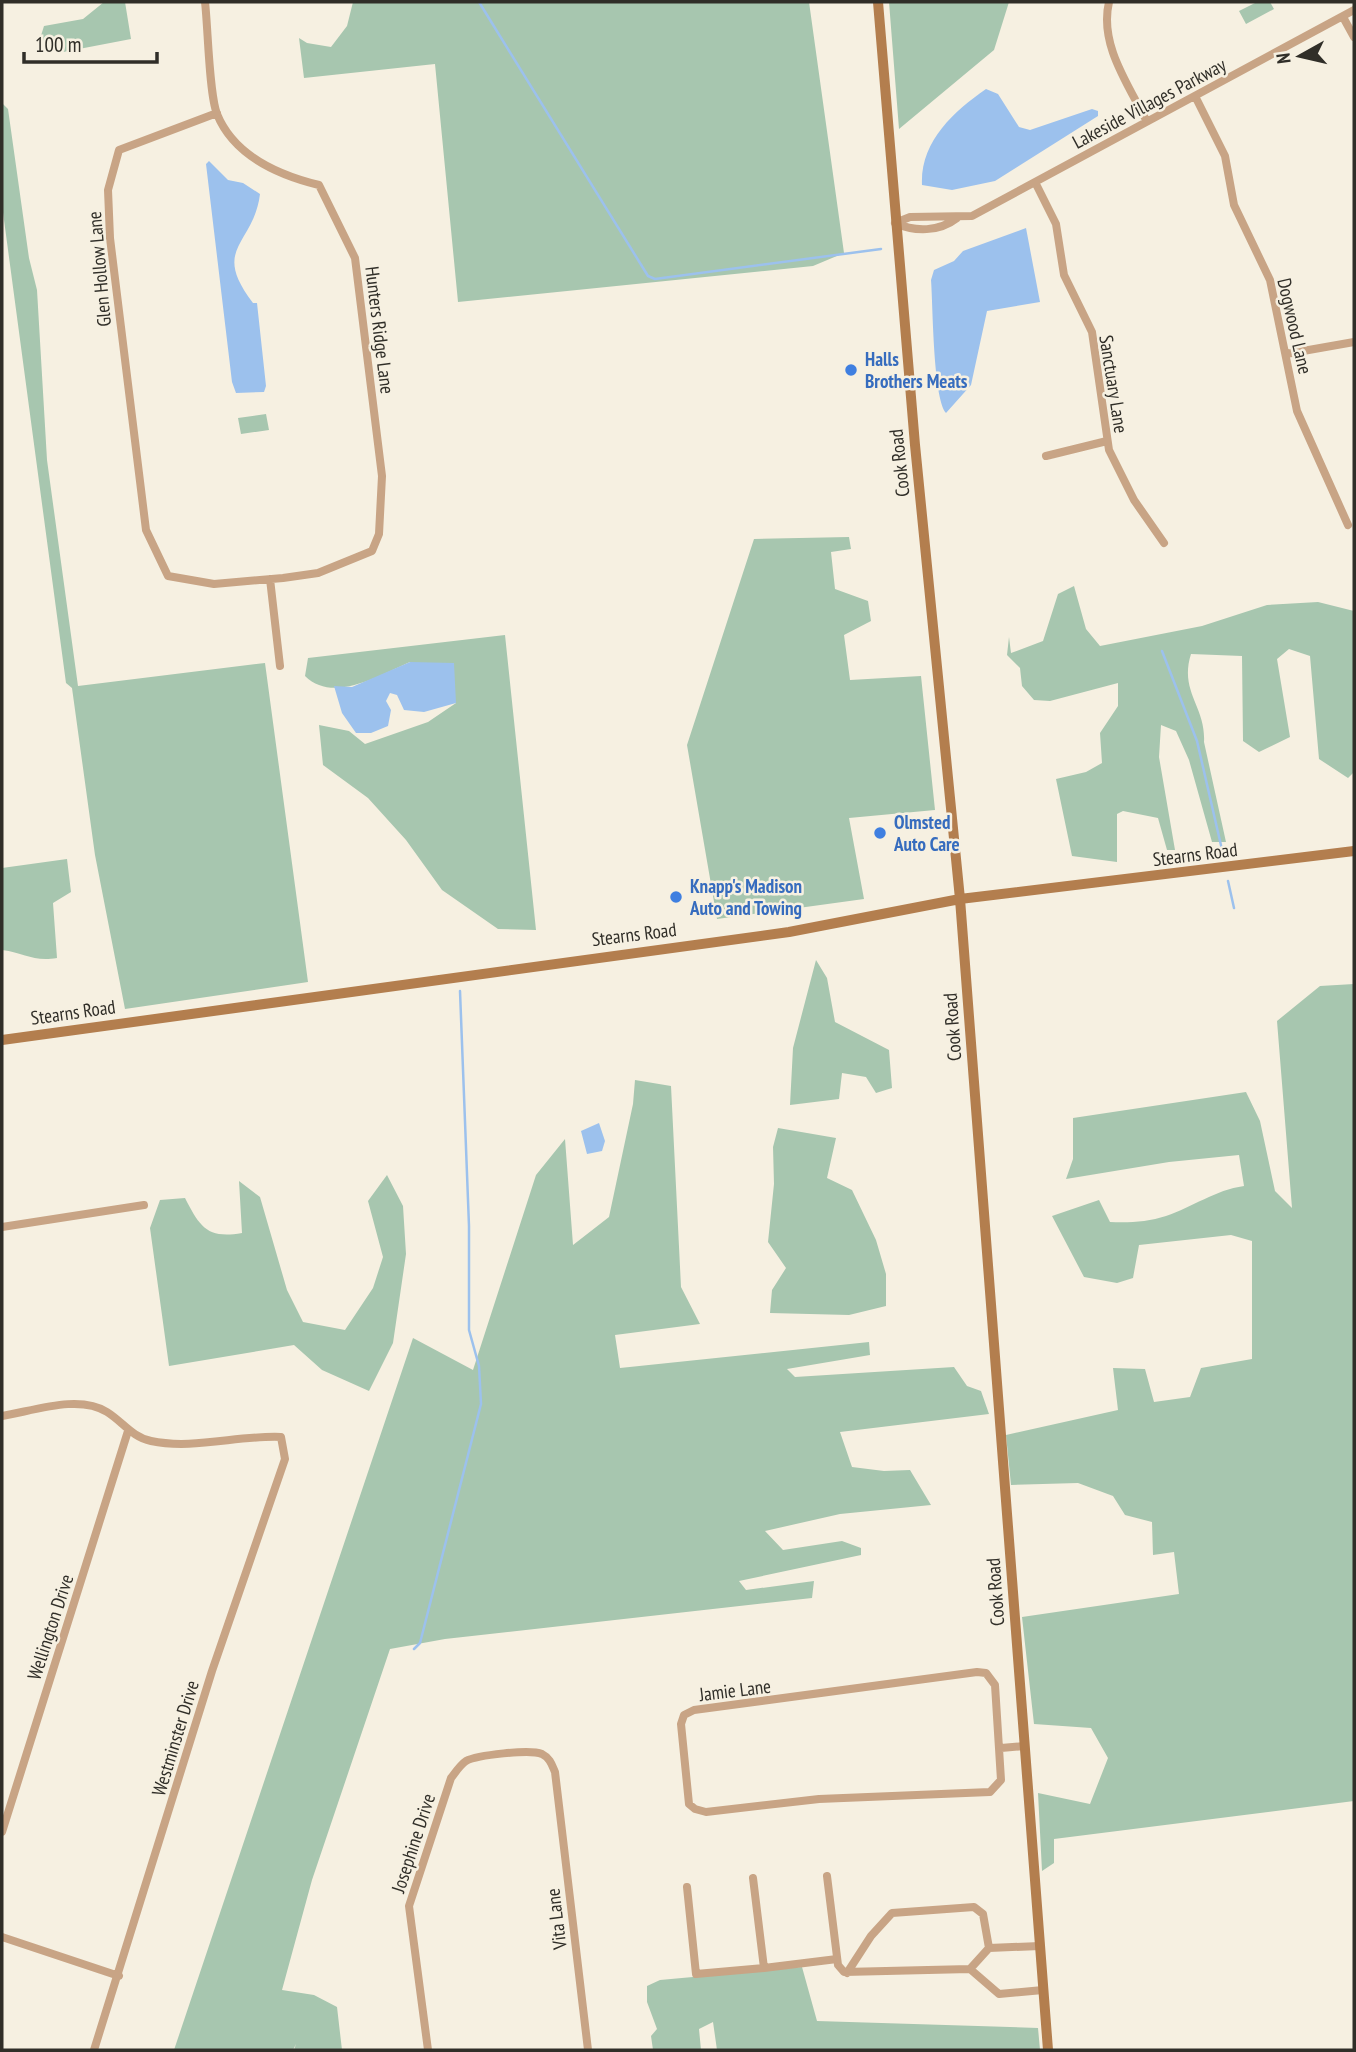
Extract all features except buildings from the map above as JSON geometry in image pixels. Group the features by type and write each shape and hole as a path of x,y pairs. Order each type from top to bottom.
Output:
{"street":[{"name":"Hunters Ridge Lane","path":"205,2 217,113 235,142 262,165 319,185 355,258 382,477 379,534 372,551 318,573 270,579"},
{"name":"Cook Road","path":"878,2 895,223 960,899 1048,2050"},
{"path":"1109,2 1106,21 1111,47 1146,120"},
{"name":"Lakeside Villages Parkway","path":"895,223 910,217 946,214 957,218 972,216 1036,184 1146,120 1354,10"},
{"path":"1343,17 1354,37"},
{"name":"Dogwood Lane","path":"1195,96 1225,156 1234,205 1270,280 1297,411 1348,525"},
{"name":"Glen Hollow Lane","path":"217,113 119,150 108,190 110,238 146,530 167,576 214,584 270,579"},
{"name":"Sanctuary Lane","path":"1036,184 1056,224 1063,275 1092,332 1107,441 1134,500 1164,543"},
{"name":"Lakeside Villages Parkway","path":"895,223 911,230 946,227 957,218"},
{"path":"1286,354 1354,342"},
{"path":"1046,456 1107,441"},
{"path":"270,579 280,666"},
{"name":"Stearns Road","path":"2,1040 789,932 960,899 1354,851"},
{"path":"2,1227 144,1205"},
{"path":"2,1416 86,1403 108,1412 128,1432"},
{"name":"Westminster Drive","path":"94,2050 212,1671 285,1459 281,1437 175,1444 150,1441 128,1432"},
{"name":"Wellington Drive","path":"2,1832 6,1805 128,1432"},
{"name":"Jamie Lane","path":"977,1672 991,1676 995,1685 1001,1748 1001,1780 990,1793 819,1799 706,1812 689,1804 681,1724 684,1715 694,1710 977,1672"},
{"path":"1001,1748 1025,1746"},
{"name":"Josephine Drive","path":"428,2050 410,1906 451,1778 464,1762 482,1756 531,1753 541,1754 551,1762 556,1783"},
{"name":"Vita Lane","path":"556,1783 588,2050"},
{"path":"827,1876 837,1959 840,1969 847,1973 970,1969 999,1994 1044,1990"},
{"path":"752,1878 764,1968"},
{"path":"687,1887 696,1974 837,1959"},
{"path":"847,1973 871,1936 892,1913 974,1907 983,1914 989,1948"},
{"path":"2,1937 119,1976"},
{"path":"970,1969 989,1948 1040,1946"}],"green space":[{"path":"104,2 125,2 131,39 58,53 39,42 44,26 83,19"},
{"path":"353,2 809,2 844,253 813,266 458,302 435,64 304,78 299,38 307,43 331,47 347,26"},
{"path":"889,2 1009,2 994,50 899,129"},
{"path":"1257,2 1270,2 1274,9 1246,24 1239,11"},
{"path":"2,103 8,109 29,258 37,290 47,460 78,686 265,663 308,982 125,1009 95,855 72,688 66,683 2,205"},
{"path":"266,414 269,430 241,434 238,418"},
{"path":"849,537 851,549 831,552 835,589 868,601 871,621 844,635 850,680 921,676 935,810 849,818 864,899 717,919 687,745 754,539"},
{"path":"1074,586 1086,629 1100,646 1202,626 1267,605 1318,602 1354,611 1354,772 1348,778 1319,759 1310,656 1289,649 1277,659 1290,737 1259,752 1243,741 1242,656 1191,654 1188,679 1204,729 1204,742 1226,842 1212,842 1189,760 1176,731 1161,725 1159,757 1175,850 1167,850 1158,818 1123,811 1117,814 1117,862 1072,856 1056,779 1086,772 1102,763 1100,733 1118,706 1118,683 1050,701 1034,700 1022,686 1020,668 1007,655 1009,637 1011,653 1043,641 1058,594"},
{"path":"505,635 536,930 498,929 442,890 406,840 368,798 323,765 319,725 349,731 365,744 428,722 456,703 410,662 371,680 343,687 316,684 305,676 308,658"},
{"path":"67,859 71,892 53,903 57,958 35,958 2,950 2,868"},
{"path":"816,960 827,978 835,1022 889,1050 892,1088 876,1093 866,1077 842,1073 839,1099 790,1105 793,1048"},
{"path":"1354,984 1354,1801 1054,1839 1054,1863 1042,1871 1038,1793 1090,1804 1108,1758 1091,1728 1034,1724 1022,1617 1179,1594 1174,1552 1153,1555 1152,1522 1125,1515 1113,1496 1078,1483 1011,1485 1006,1435 1118,1410 1113,1368 1145,1369 1154,1402 1190,1397 1201,1368 1252,1359 1252,1241 1231,1235 1139,1245 1133,1278 1117,1283 1084,1277 1052,1216 1099,1200 1110,1222 1138,1222 1166,1216 1223,1191 1244,1186 1239,1155 1169,1162 1066,1179 1073,1159 1073,1118 1246,1092 1260,1121 1275,1191 1292,1208 1277,1021 1320,986"},
{"path":"635,1080 671,1086 681,1287 700,1324 615,1335 620,1368 869,1342 870,1355 787,1369 795,1377 954,1367 967,1386 981,1391 989,1414 840,1432 852,1467 884,1471 910,1470 931,1505 840,1514 765,1531 783,1550 842,1541 861,1548 861,1555 739,1581 746,1590 814,1581 812,1598 445,1639 390,1649 312,1880 282,1990 314,1995 337,2007 342,2050 294,2050 296,2044 293,2050 174,2050 413,1338 473,1370 536,1175 565,1139 573,1245 609,1217 633,1104"},
{"path":"778,1128 836,1138 827,1178 852,1190 876,1240 886,1274 886,1306 849,1315 770,1313 772,1290 786,1268 768,1242 774,1184 773,1147"},
{"path":"387,1175 403,1206 406,1254 393,1343 369,1391 322,1370 294,1345 169,1366 150,1228 160,1200 185,1198 195,1217 206,1229 220,1234 242,1233 239,1181 260,1197 287,1290 303,1322 345,1330 373,1288 383,1257 368,1201"},
{"path":"802,1967 817,2021 1038,2028 1040,2050 717,2050 713,2022 699,2029 701,2050 653,2050 651,2036 657,2029 647,2002 647,1986 660,1980"}],"water":[{"path":"986,89 998,94 1019,127 1030,130 1092,109 1098,111 1098,116 995,181 952,190 922,185 927,155 941,130 951,118"},
{"path":"209,161 228,180 243,183 260,194 256,211 238,247 235,270 253,303 257,303 266,386 264,392 236,393 232,382 206,164"},
{"path":"1026,228 1040,302 987,311 971,385 946,413 938,389 936,371 931,280 934,270 954,261 963,251"},
{"path":"410,662 454,663 456,703 424,712 404,710 397,695 390,693 386,701 391,710 388,726 371,733 356,733 342,713 334,686 352,687"},
{"path":"599,1123 605,1141 602,1151 587,1154 581,1131"}],"waterway":[{"path":"479,2 648,276 655,279 881,249"},
{"path":"1162,651 1197,741 1223,854"},
{"path":"1228,881 1234,908"},
{"path":"414,1649 420,1643 481,1404 479,1366 469,1330 469,1226 460,991"}],"place":[{"name":"Halls Brothers Meats","path":"851,370"},
{"name":"Olmsted Auto Care","path":"880,833"},
{"name":"Knapp's Madison Auto and Towing","path":"676,897"}]}
